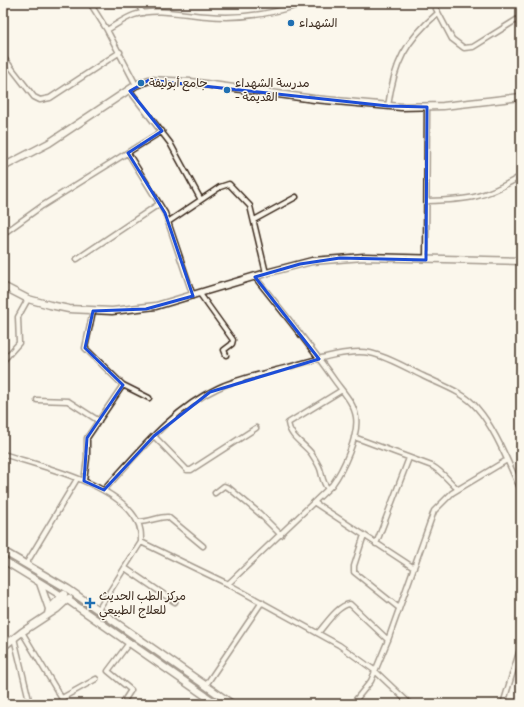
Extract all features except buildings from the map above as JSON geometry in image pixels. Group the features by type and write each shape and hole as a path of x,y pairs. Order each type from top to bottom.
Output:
{"street":[{"path":"90,3 120,52 136,85"},
{"path":"137,3 143,13"},
{"path":"107,30 134,15 143,13 167,12 209,16 240,16 274,12 304,3"},
{"path":"433,3 452,39 464,48 473,47 521,17"},
{"path":"388,106 394,72 399,61 419,29 438,13"},
{"path":"3,57 34,97 43,100 50,98 120,52"},
{"path":"3,167 49,143 130,91 136,85 149,80 191,82 278,94 388,106 427,107 521,97"},
{"path":"130,91 170,143 201,200"},
{"path":"426,260 427,107"},
{"path":"3,234 42,206 162,132"},
{"path":"128,153 159,204 168,222 193,296"},
{"path":"427,201 452,201 483,196 521,176"},
{"path":"168,222 220,187 229,184 250,206 266,273"},
{"path":"254,220 296,197"},
{"path":"77,259 159,204"},
{"path":"3,286 28,299 56,306 93,311 146,309 300,264 340,258 364,257 426,260 521,261"},
{"path":"228,584 315,503 335,482 354,437 356,418 354,408 320,359 255,277"},
{"path":"200,294 234,340 232,344 224,350 226,355"},
{"path":"3,361 20,343 18,317 28,299"},
{"path":"93,311 85,348 123,385 149,398"},
{"path":"104,490 154,436 176,416 218,388 320,359 350,353 370,353 388,359 457,392 472,402 478,409 507,460 521,490"},
{"path":"84,481 87,458 87,438 123,385"},
{"path":"328,489 324,484 321,472 310,452 293,435 289,429 288,423 342,390"},
{"path":"37,400 68,401 99,421"},
{"path":"154,436 187,470 191,470 256,428"},
{"path":"354,437 438,469 458,489"},
{"path":"3,454 84,481 104,490 117,499 138,522 141,542 98,610"},
{"path":"376,544 409,458"},
{"path":"354,702 371,681 374,670 388,640 434,511 445,499 458,489 507,460"},
{"path":"26,564 77,479"},
{"path":"215,493 224,486 229,488 259,513 281,535"},
{"path":"315,503 414,568"},
{"path":"138,522 147,522 164,516 168,517 203,546"},
{"path":"364,535 354,566 354,572 399,608"},
{"path":"141,542 228,584 339,645 374,670 410,704"},
{"path":"3,551 98,610 232,704"},
{"path":"3,560 65,598 80,610 217,704"},
{"path":"125,568 175,602"},
{"path":"39,582 49,611"},
{"path":"57,609 65,598 68,590"},
{"path":"3,647 65,598 74,594"},
{"path":"206,685 262,602"},
{"path":"318,633 340,609 345,605 350,604 388,640"},
{"path":"49,611 67,607 80,610"},
{"path":"22,632 65,704"},
{"path":"14,638 30,704"},
{"path":"122,704 130,690 108,671 129,643"},
{"path":"503,704 521,646"},
{"path":"62,698 96,679"}],"highlighted area":[{"path":"149,80 388,106 427,107 426,260 340,258 300,264 255,277 319,359 210,392 154,436 104,490 84,481 87,438 123,385 85,348 93,311 146,309 193,296 165,213 128,153 162,131 130,91"}],"place":[{"name":"الشهداء","path":"291,23"},
{"name":"جامع أبوليفة","path":"141,83"},
{"name":"مدرسة الشهداء - القديمة","path":"227,90"},
{"name":"مركز الطب الحديث للعلاج الطبيعي","path":"90,603"}]}
